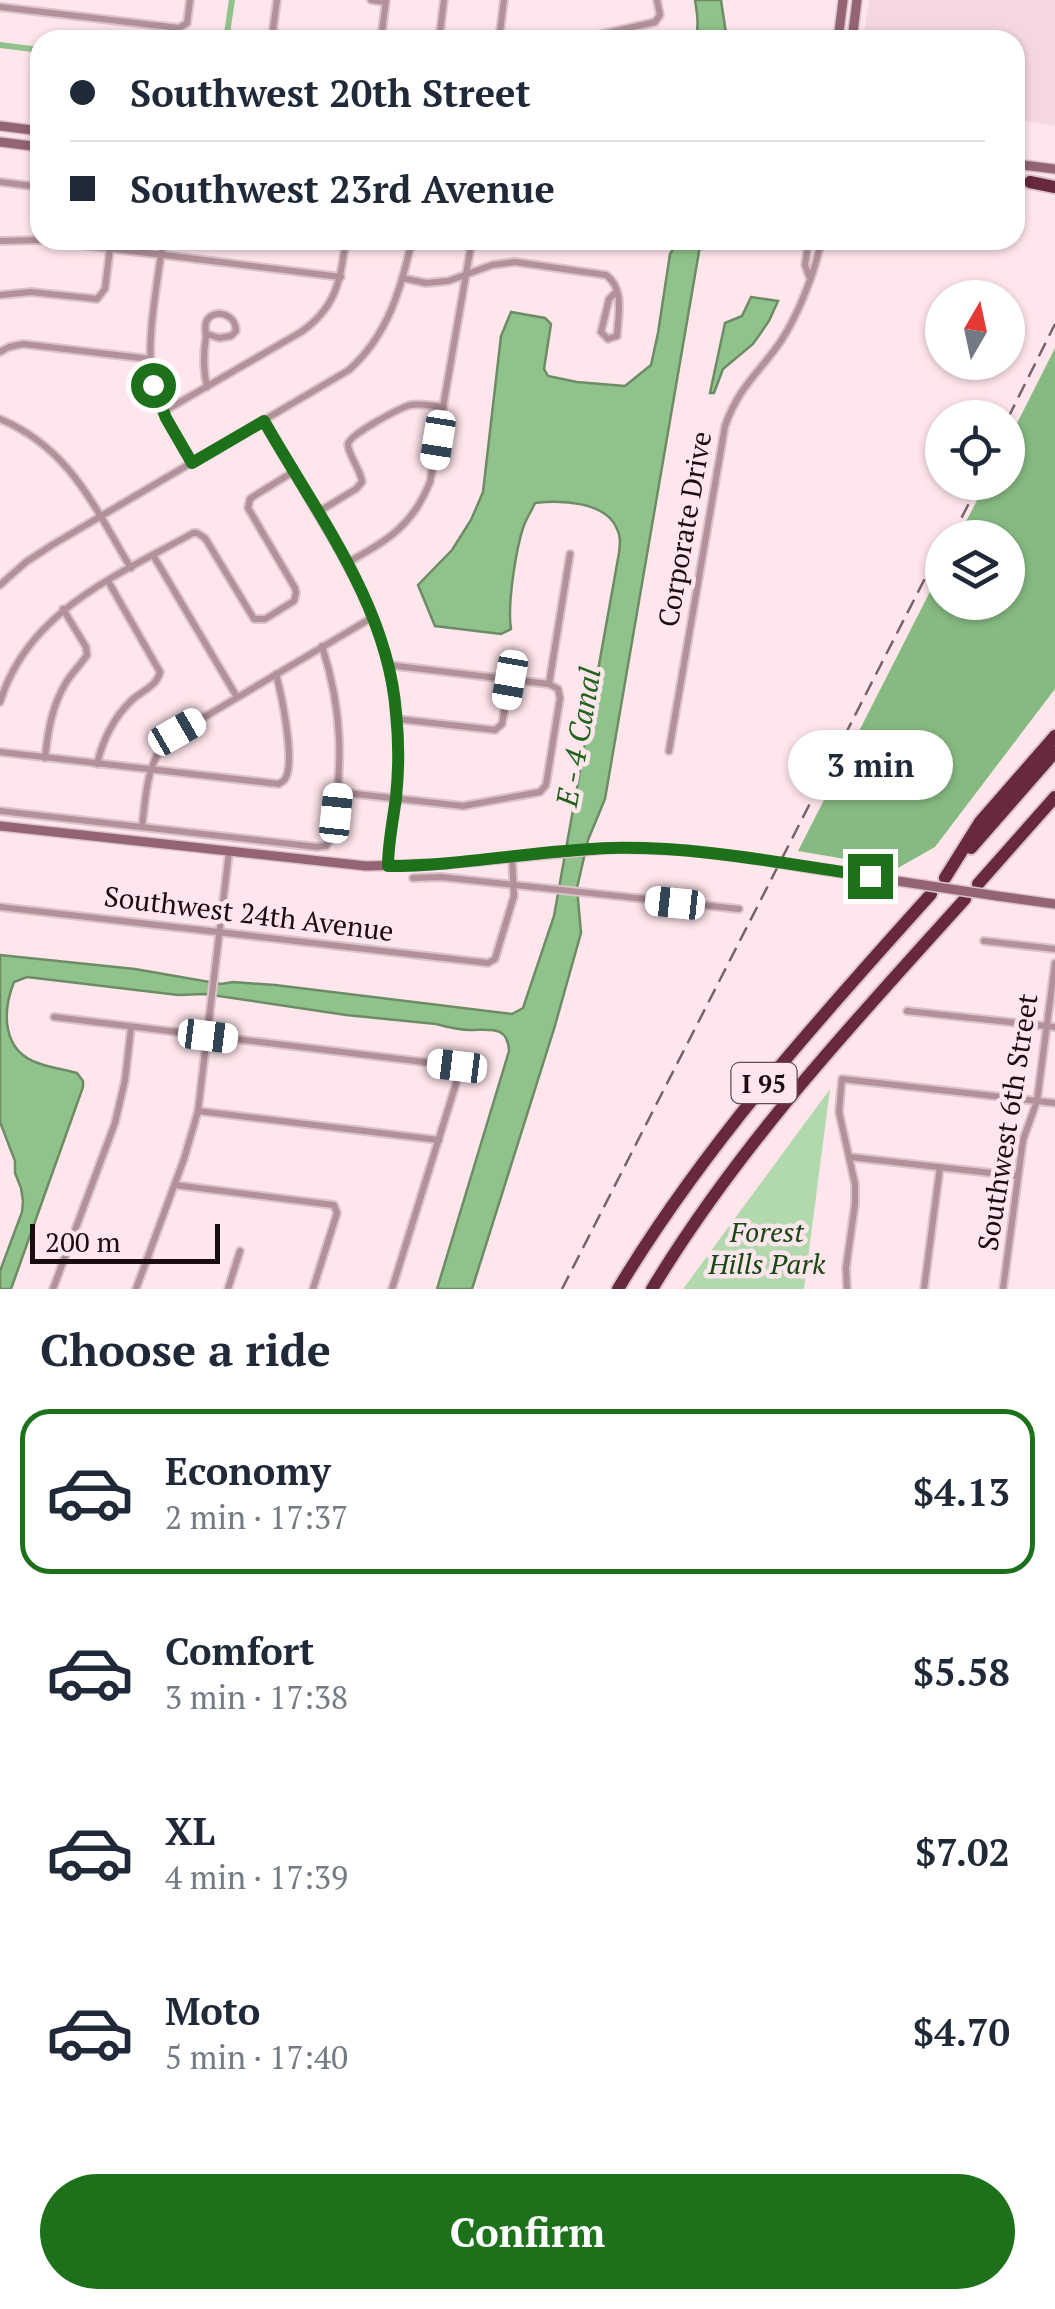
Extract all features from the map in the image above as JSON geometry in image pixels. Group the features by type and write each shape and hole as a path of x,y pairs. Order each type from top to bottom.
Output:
{"highway":[{"path":"1030,182 1055,186"},
{"path":"1055,736 980,822 944,879 1055,752"},
{"path":"978,884 1055,798"},
{"name":"I 95","path":"618,1289 736,1118 930,894"},
{"name":"I 95","path":"652,1289 699,1216 761,1132 965,899"}],"street":[{"path":"0,7 179,28 188,18 190,0"},
{"path":"273,30 277,0"},
{"path":"371,0 386,1 382,30"},
{"path":"441,30 444,0"},
{"path":"620,30 655,22 660,15 657,0"},
{"path":"854,30 858,0"},
{"path":"501,30 507,1"},
{"path":"842,3 847,30"},
{"path":"839,30 842,3"},
{"path":"0,126 30,129"},
{"path":"0,142 30,146"},
{"path":"1025,165 1055,169"},
{"path":"1025,181 1030,182"},
{"path":"0,182 30,186"},
{"path":"0,241 30,240"},
{"path":"0,295 31,292 97,299 106,289 110,250"},
{"path":"139,250 340,277"},
{"path":"163,250 150,359 153,385 163,412 192,463"},
{"path":"163,412 310,325 332,300 344,250"},
{"path":"0,585 39,554 336,380 365,354 389,318 409,250"},
{"path":"347,563 391,538 412,516 433,472 470,250"},
{"name":"Corporate Drive","path":"807,250 805,265 810,277"},
{"name":"Corporate Drive","path":"669,751 725,426 745,384 784,337 816,268 819,250"},
{"path":"402,278 437,283 492,264 526,262 606,275 614,281 620,300 617,336 608,339 602,328 609,299 616,291"},
{"path":"206,334 231,336 236,331 235,322 228,316 211,317 206,322 202,353 206,387"},
{"path":"0,352 23,344 150,359"},
{"path":"317,513 362,482 348,448 354,436 404,407 443,407"},
{"path":"0,419 28,432 75,475 131,568"},
{"path":"264,421 347,563 373,616 388,666 398,754 388,866"},
{"path":"0,702 26,646 64,608 192,532 202,534 254,619 266,619 294,602 296,592 248,508 254,496 293,472"},
{"path":"154,554 236,696"},
{"path":"549,684 570,554"},
{"path":"97,764 116,718 158,680 160,672 108,581"},
{"path":"45,758 54,706 68,679 87,656 86,646 64,608"},
{"path":"142,828 150,770 169,738 373,616"},
{"path":"0,811 317,847 330,843 338,792 340,727 322,646"},
{"path":"338,792 463,806 540,792 546,784 560,698 558,689 549,684 388,666"},
{"path":"0,752 282,782 287,774 288,739 276,674"},
{"path":"397,719 495,730 502,724 510,680"},
{"path":"0,826 336,864 388,866 596,849 685,850 1055,904"},
{"path":"136,1289 198,1112 229,852"},
{"path":"512,857 515,886"},
{"path":"413,878 444,877 739,910"},
{"name":"Southwest 24th Avenue","path":"0,907 492,962 515,886"},
{"path":"984,941 1055,949"},
{"name":"Southwest 6th Street","path":"1003,1289 1026,1125 1037,1101 1051,1026 1055,963"},
{"path":"907,1011 1051,1026"},
{"path":"54,1017 457,1066 460,1070 392,1289"},
{"path":"53,1289 115,1123 131,1028"},
{"path":"847,1289 856,1194 839,1112 842,1079 1055,1104"},
{"path":"198,1112 439,1140"},
{"path":"850,1157 1018,1176"},
{"path":"924,1289 940,1167"},
{"path":"175,1185 334,1204 337,1208 313,1289"},
{"path":"228,1289 240,1251"}],"shaded area":[{"path":"695,0 721,0 726,30 696,30"},
{"path":"869,0 1055,0 1055,126 1025,121 1025,30 864,30"},
{"path":"673,250 699,250 605,799 588,840 577,888 581,933 472,1289 437,1289 509,1051 501,1033 205,994 178,995 27,977 14,982 10,994 7,1018 11,1040 26,1057 77,1073 83,1087 11,1289 0,1289 0,1271 23,1201 15,1161 0,1122 0,955 135,969 221,984 275,985 512,1014 523,1008 554,916 619,553 619,534 611,520 593,508 535,503 524,525 515,562 511,629 501,634 435,626 418,585 452,550 483,492 501,336 511,312 545,318 551,324 544,369 548,376 625,386 651,365"},
{"path":"751,297 778,301 753,344 723,369 714,393 710,393 725,323 742,316"},
{"path":"1055,348 1055,689 935,847 898,868 798,851 925,601 925,620 1025,620 1025,520 967,520 977,500 1025,500 1025,407"}],"green space":[{"name":"Forest Hills Park","path":"830,1089 804,1289 683,1289"}],"waterway":[{"path":"228,30 232,0"},
{"path":"0,45 30,49"}],"railway":[{"path":"1017,400 1055,324"},
{"path":"960,520 971,500"},
{"path":"562,1289 925,578"}],"route":[{"path":"153,385 166,418 192,463 264,421 365,598 380,636 396,708 398,764 388,866 630,848 685,850 870,876"}],"water label":[{"name":"E - 4 Canal","path":"578,737"}]}
